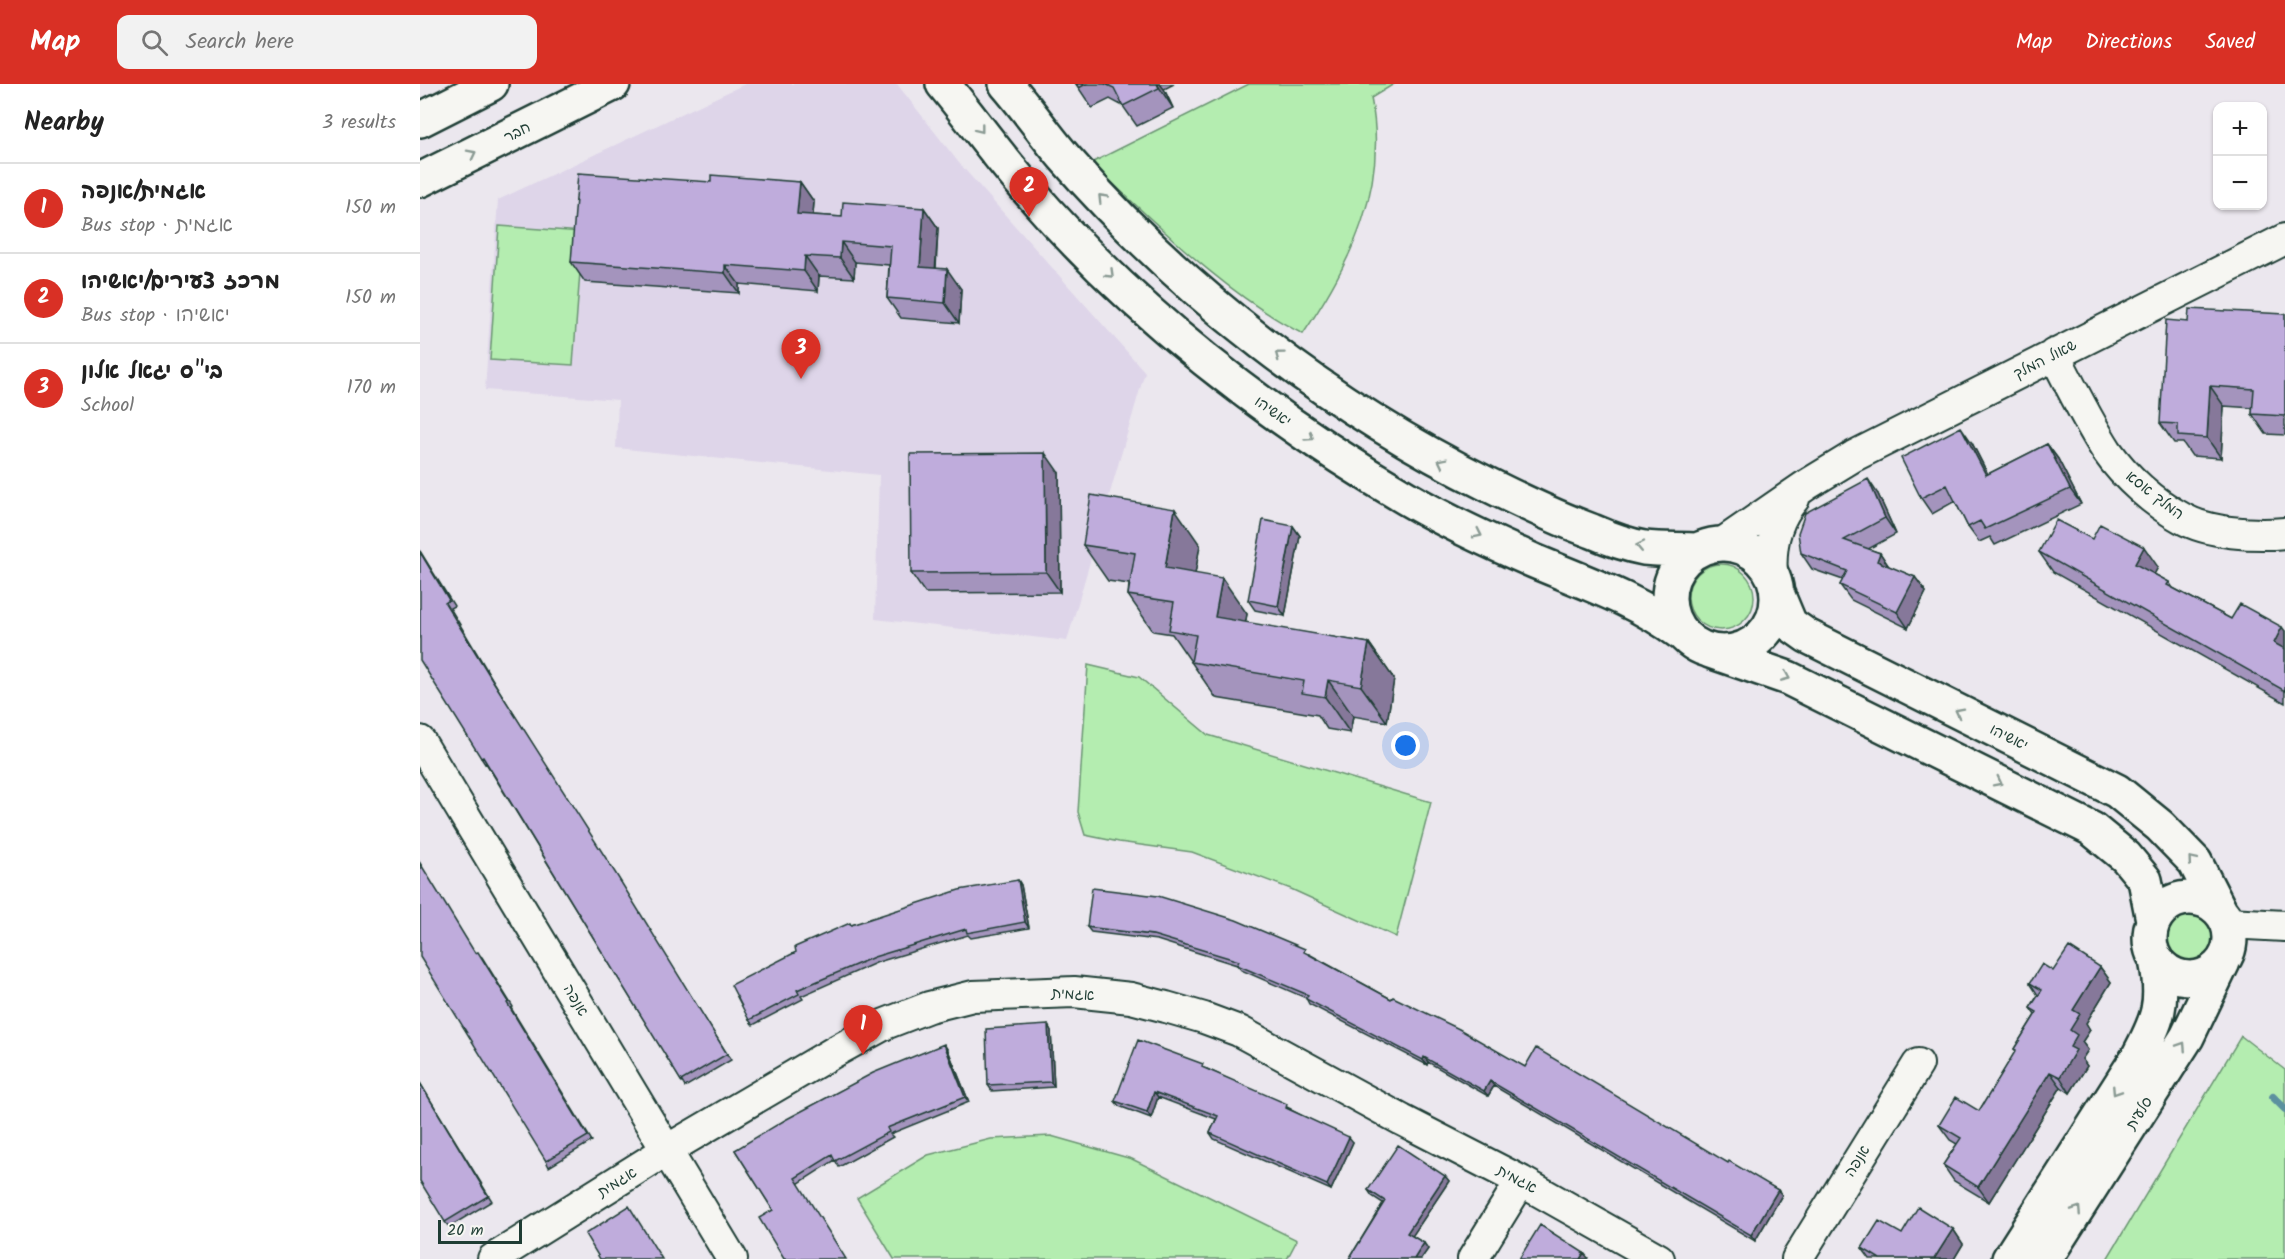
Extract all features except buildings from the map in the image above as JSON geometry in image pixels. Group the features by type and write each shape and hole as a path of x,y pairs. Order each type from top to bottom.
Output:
{"street":[{"path":"420,120 491,84"},
{"name":"חבר","path":"420,180 613,84"},
{"name":"יאשיהו","path":"943,84 1028,190 1082,247 1138,302 1252,397 1410,501 1533,560 1588,582 1636,605 1681,633"},
{"path":"1006,84 1065,158 1172,266 1230,318 1364,415 1434,458 1552,516 1605,536 1643,548 1737,546 1751,552 1764,562 1775,584 1777,610 1770,626 1759,639 1744,649 1728,652 1710,651"},
{"name":"שאול המלך","path":"1710,547 1854,456 2285,239"},
{"name":"המלך אסא","path":"2054,354 2082,409 2108,452 2127,476 2156,500 2183,519 2218,530 2261,535 2285,533"},
{"name":"שאול המלך","path":"1775,584 1771,557 1775,533 1788,506 1808,484"},
{"path":"1710,547 1685,560 1675,572 1670,587 1669,604 1672,619 1681,633 1694,645 1788,678 2092,829 2126,857 2145,880 2153,920"},
{"name":"יאשיהו","path":"1775,584 1790,624 1807,636 2117,791 2160,826 2195,862 2224,917"},
{"name":"אנפה","path":"420,741 732,1259"},
{"path":"2185,897 2196,898 2209,902 2224,917 2230,945 2223,962 2217,969 2204,976 2190,979 2176,976 2156,960 2150,947 2149,933 2153,920 2160,910 2172,902 2185,897"},
{"path":"2224,917 2285,926"},
{"name":"סלעית","path":"2008,1259 2150,1036 2158,1012 2162,987 2156,960"},
{"name":"סלעית","path":"2045,1259 2187,1037 2223,962"},
{"name":"אגמית","path":"493,1259 667,1150 885,1024 929,1007 973,996 1074,992 1131,998 1166,1006 1239,1031 1402,1120 1521,1181 1659,1259"},
{"name":"אנפה","path":"1797,1259 1918,1064"},
{"path":"1473,1259 1521,1181"}],"shaded area":[{"path":"745,84 897,84 959,163 1145,372 1067,641 875,619 879,475 616,448 618,400 485,390 498,200"}],"green space":[{"path":"1249,84 1394,84 1371,98 1375,130 1375,162 1362,222 1336,280 1303,334 1245,299 1218,278 1091,163"},
{"path":"499,226 583,232 573,365 490,360"},
{"path":"1721,564 1734,567 1744,574 1751,584 1754,597 1751,610 1744,620 1734,627 1721,630 1708,627 1698,620 1691,610 1688,597 1691,584 1698,574 1708,567"},
{"path":"1088,665 1139,677 1208,735 1431,802 1396,937 1291,889 1192,852 1085,835 1078,812"},
{"path":"2184,909 2196,909 2211,917 2219,932 2219,944 2211,959 2196,967 2184,967 2169,959 2161,944 2161,932 2169,917"},
{"path":"2241,1036 2285,1070 2285,1259 2107,1259"},
{"path":"1051,1136 1132,1159 1297,1240 1287,1259 894,1259 857,1198 928,1155 991,1139"}],"waterway":[{"path":"2273,1097 2285,1109"}],"place":[{"name":"מרכז צעירים/יאשיהו","path":"1029,217"},
{"name":"בי\"ס יגאל אלון","path":"801,379"},
{"name":"אגמית/אנפה","path":"863,1055"}]}
